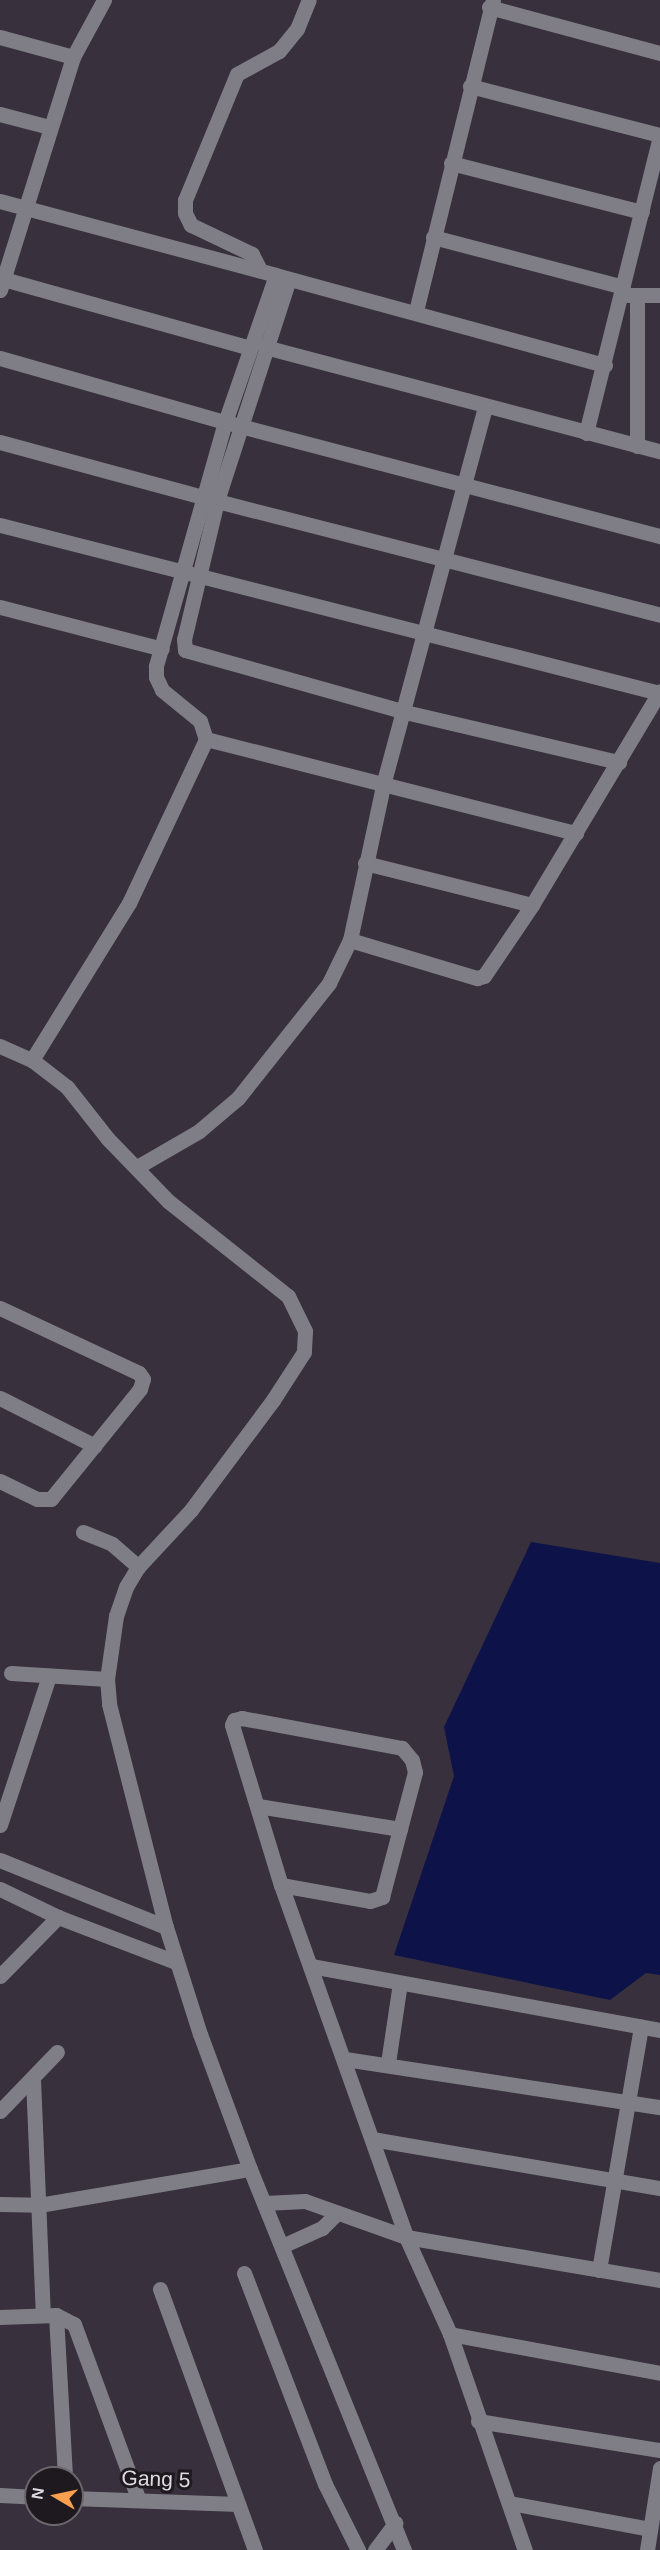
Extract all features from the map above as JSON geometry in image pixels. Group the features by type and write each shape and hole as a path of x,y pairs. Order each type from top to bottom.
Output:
{"street":[{"path":"104,0 73,57 1,282 660,451"},
{"path":"260,270 252,254 191,225 185,213 185,200 237,74 279,51 297,29 309,0"},
{"path":"416,311 491,4 660,53"},
{"path":"0,37 73,57"},
{"path":"470,86 660,136 642,212 628,292 586,433"},
{"path":"0,114 49,127"},
{"path":"451,163 642,212"},
{"path":"0,201 416,311 605,365"},
{"path":"433,237 628,292 660,295"},
{"path":"283,277 258,348 225,422 210,499 199,574 184,639 188,652 405,712 619,762"},
{"path":"628,292 637,446"},
{"path":"32,1060 129,903 206,739 200,721 157,682 156,666 182,570 242,426 258,348"},
{"path":"0,358 225,422 464,482 660,536"},
{"path":"137,1167 200,1131 238,1098 329,983 350,940 383,786 405,712 485,407"},
{"path":"0,442 444,561 660,615"},
{"path":"0,525 199,574 425,635 659,692 493,969 477,978 350,940"},
{"path":"0,607 162,649"},
{"path":"206,739 383,786 576,833"},
{"path":"365,863 532,905"},
{"path":"0,1048 32,1060 67,1087 108,1139 168,1201 288,1296 302,1321 306,1346 273,1400 218,1475 138,1567 116,1617 107,1679 110,1704 176,1962 250,2169 404,2550"},
{"path":"0,1308 139,1372 143,1379 140,1389 51,1499 37,1499 0,1481"},
{"path":"0,1398 95,1446"},
{"path":"83,1532 112,1544 138,1567"},
{"path":"11,1673 107,1679"},
{"path":"0,1825 49,1676"},
{"path":"281,1885 377,1901 383,1895 415,1772 412,1760 402,1748 239,1718 232,1725 281,1885 345,2059 406,2237 450,2334 478,2421 510,2503 525,2550"},
{"path":"258,1806 400,1828"},
{"path":"0,1860 166,1927"},
{"path":"22,1870 6,1892 58,1917 176,1962"},
{"path":"0,1976 58,1917"},
{"path":"311,1966 660,2030"},
{"path":"388,2063 400,1983"},
{"path":"599,2270 617,2181 641,2027"},
{"path":"0,2111 57,2052"},
{"path":"345,2059 388,2063 660,2107"},
{"path":"33,2079 39,2205 63,2466"},
{"path":"372,2139 660,2188"},
{"path":"0,2204 39,2205 250,2169"},
{"path":"264,2203 304,2201 406,2237 660,2280"},
{"path":"282,2246 322,2228 337,2213"},
{"path":"244,2273 325,2484 358,2550"},
{"path":"160,2289 255,2550"},
{"path":"0,2317 49,2314 69,2319 78,2331 138,2499"},
{"path":"450,2334 660,2373"},
{"path":"478,2421 660,2450"},
{"path":"647,2550 660,2468"},
{"path":"0,2495 24,2496"},
{"name":"Gang 5","path":"84,2498 238,2504"},
{"path":"510,2503 650,2529"},
{"path":"375,2550 395,2523"}],"shaded area":[{"path":"531,1542 660,1563 660,1975 646,1973 610,2000 394,1955 454,1776 444,1727"}]}
